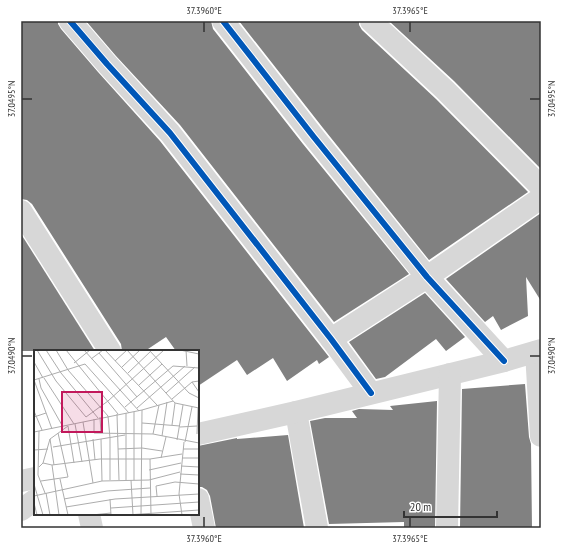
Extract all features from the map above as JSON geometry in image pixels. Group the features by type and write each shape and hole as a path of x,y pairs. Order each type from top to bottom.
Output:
{"street":[{"path":"70,21 170,133 331,339 371,393"},
{"path":"223,21 313,136 427,277 504,361"},
{"path":"371,21 446,90 541,187"},
{"path":"331,339 427,277 541,198"},
{"path":"21,211 109,350"},
{"path":"199,434 296,412 504,361 538,351 541,436"},
{"path":"448,528 450,374"},
{"path":"296,412 318,528"},
{"path":"21,480 34,478"},
{"path":"21,510 34,501"},
{"path":"199,504 204,528"},
{"path":"89,515 92,528"}],"building":[{"path":"21,21 58,21 61,29 160,141 329,357 319,364 317,360 287,381 273,358 247,375 237,360 199,385 199,350 175,350 166,337 146,350 122,350 121,344 32,204 27,200 21,199"},
{"path":"86,21 211,21 213,29 303,144 409,274 334,322 180,125 116,56"},
{"path":"239,21 359,21 359,25 362,30 436,99 528,192 429,260"},
{"path":"389,21 541,21 541,169 454,81"},
{"path":"541,213 541,301 526,277 528,316 501,330 493,316 485,322 446,279"},
{"path":"21,234 94,350 21,351"},
{"path":"425,293 465,337 446,351 436,339 385,377 376,379 349,342"},
{"path":"525,384 529,437 531,444 532,528 460,528 462,389"},
{"path":"437,401 435,528 404,528 404,522 329,524 310,421 325,418 357,418 352,411 359,409 393,410 390,406"},
{"path":"288,435 304,528 216,528 210,496 207,490 199,487 199,446 237,439"}],"cycle path":[{"path":"70,21 170,133 331,339 371,393"},
{"path":"223,21 313,136 427,277 504,361"}]}
